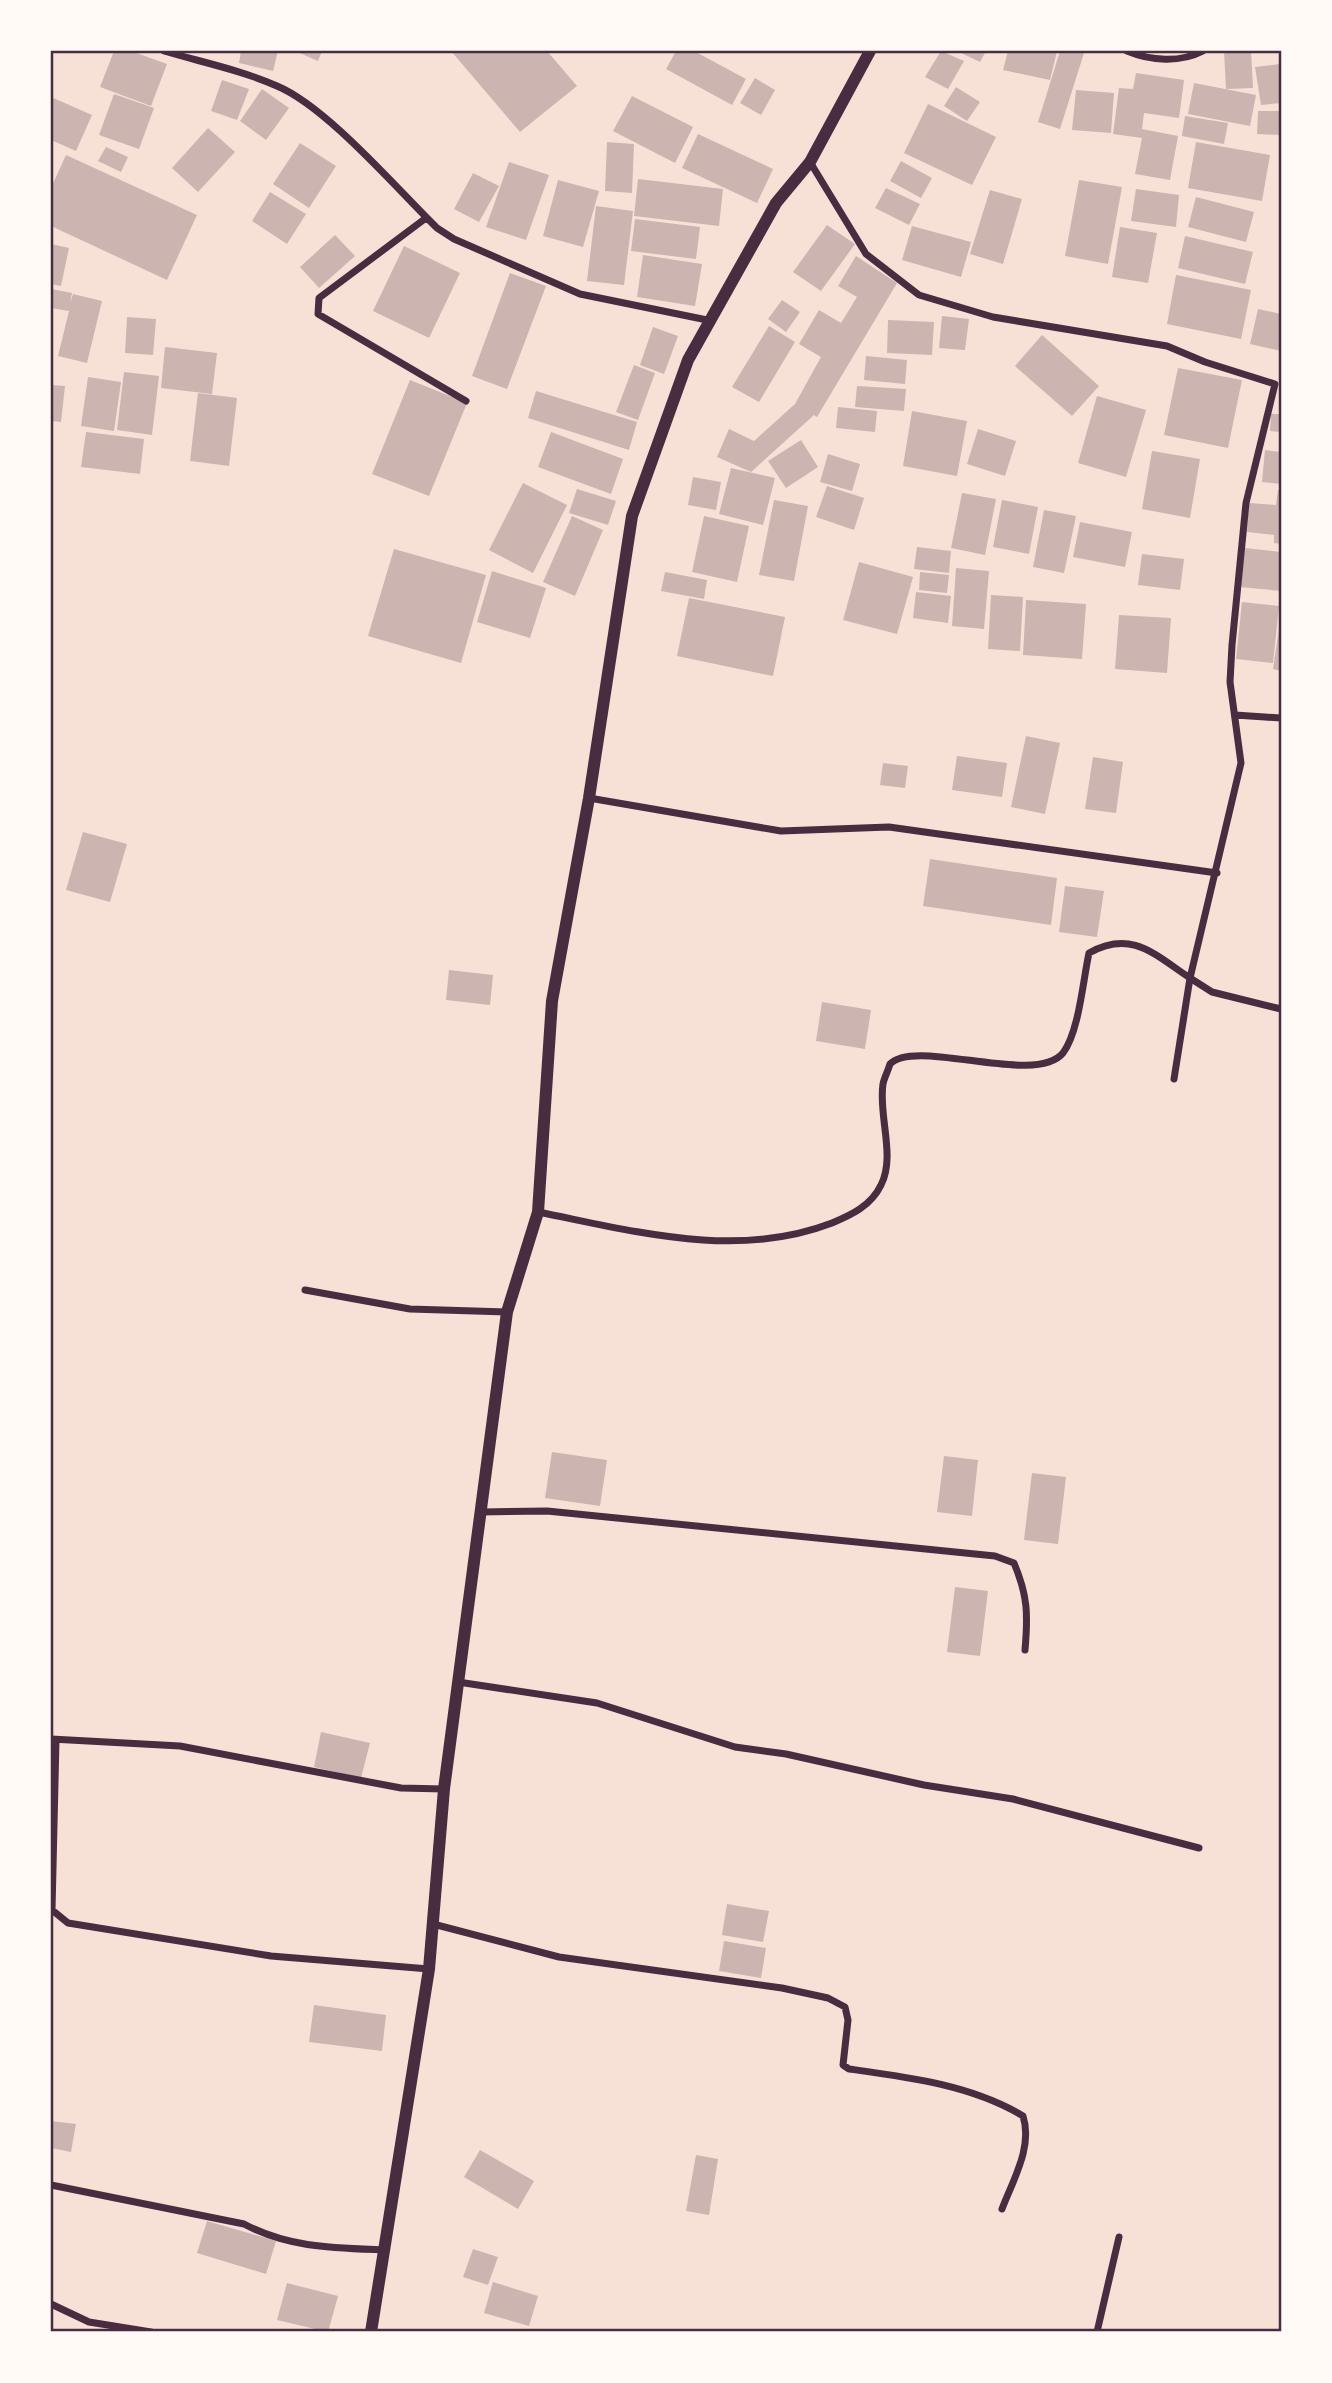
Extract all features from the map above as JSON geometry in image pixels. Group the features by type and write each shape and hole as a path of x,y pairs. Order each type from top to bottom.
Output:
{"street":[{"path":"164,51 278,86 298,97 328,121 426,218 454,239 580,294 712,321"},
{"path":"371,2332 429,1969 444,1789 479,1512 508,1312 538,1212 552,1001 589,798 632,516 688,360 776,203 810,162 870,51"},
{"path":"1127,51 1155,59 1190,58 1203,51"},
{"path":"810,162 866,254 919,295 993,317 1167,346 1205,362 1278,386 1247,503 1230,682 1241,763 1190,978 1174,1079"},
{"path":"426,218 320,298 318,314 466,401"},
{"path":"1236,715 1281,718"},
{"path":"589,798 781,831 889,828 1217,873"},
{"path":"538,1212 658,1236 718,1242 776,1237 816,1229 858,1213 882,1185 886,1157 883,1084 895,1059 908,1055 983,1063 1040,1064 1062,1055 1071,1036 1089,953 1105,944 1134,942 1212,992 1281,1009"},
{"path":"305,1290 410,1309 508,1312"},
{"path":"479,1512 547,1511 995,1556 1014,1563 1022,1582 1028,1607 1025,1650"},
{"path":"458,1682 597,1703 735,1747 786,1754 924,1785 1013,1799 1199,1848"},
{"path":"429,1969 271,1956 68,1923 59,1918 52,1910 54,1739 180,1746 401,1788 444,1789"},
{"path":"433,1924 559,1957 714,1976 828,1998 845,2007 848,2020 843,2065 849,2070 922,2079 1008,2106 1023,2116 1028,2130 1026,2145 1002,2210"},
{"path":"51,2185 244,2224 266,2236 299,2246 384,2250"},
{"path":"1097,2332 1119,2237"},
{"path":"51,2304 89,2322 151,2332"}],"building":[{"path":"114,51 131,51 167,64 151,106 100,87"},
{"path":"241,51 278,51 273,71 239,63"},
{"path":"295,51 322,51 318,61"},
{"path":"451,51 547,51 577,86 520,132"},
{"path":"676,51 694,51 746,79 732,105 666,69"},
{"path":"941,51 964,61 948,89 925,77"},
{"path":"957,51 986,51 980,62"},
{"path":"1008,51 1057,51 1050,80 1003,70"},
{"path":"1060,51 1084,53 1060,129 1038,122"},
{"path":"1224,51 1251,51 1253,88 1226,89"},
{"path":"1280,64 1281,103 1261,105 1255,67"},
{"path":"1136,73 1184,80 1179,118 1144,113 1142,129 1178,136 1170,180 1135,174 1142,138 1113,134 1119,88 1133,89"},
{"path":"755,78 775,90 761,115 740,103"},
{"path":"222,80 249,89 237,120 211,111"},
{"path":"1194,83 1256,95 1250,126 1188,114"},
{"path":"956,87 980,102 967,121 944,106"},
{"path":"262,89 289,108 266,140 240,121"},
{"path":"1076,90 1114,93 1111,133 1072,130"},
{"path":"114,94 154,108 139,149 99,135"},
{"path":"632,96 693,127 675,163 613,131"},
{"path":"51,97 92,115 76,151 51,140"},
{"path":"928,104 996,137 972,185 904,153"},
{"path":"1258,111 1281,111 1281,135 1257,134"},
{"path":"1185,116 1228,123 1224,144 1182,136"},
{"path":"208,128 235,152 198,192 172,168"},
{"path":"698,134 773,169 757,203 682,168"},
{"path":"607,142 634,144 632,193 605,191"},
{"path":"1196,142 1270,155 1262,201 1188,188"},
{"path":"300,143 336,166 309,208 273,184"},
{"path":"106,147 128,157 121,172 98,161"},
{"path":"66,155 197,215 167,280 51,226 51,188"},
{"path":"901,161 932,178 921,198 890,181"},
{"path":"509,162 549,175 526,240 486,227"},
{"path":"473,173 499,186 479,222 454,209"},
{"path":"638,179 723,189 719,226 634,216"},
{"path":"558,180 599,191 583,247 543,236"},
{"path":"1079,180 1122,187 1108,264 1065,256"},
{"path":"886,188 920,204 909,225 875,208"},
{"path":"1136,189 1179,195 1176,227 1131,221"},
{"path":"990,190 1022,199 1003,264 970,254"},
{"path":"270,192 306,214 287,244 252,221"},
{"path":"1196,197 1254,212 1246,242 1188,227"},
{"path":"596,206 633,211 624,285 587,281"},
{"path":"635,219 700,227 696,259 631,251"},
{"path":"827,225 855,244 821,291 793,272"},
{"path":"912,226 971,242 961,277 902,260"},
{"path":"1120,227 1157,233 1148,283 1112,277"},
{"path":"335,235 355,256 319,288 300,267"},
{"path":"1185,236 1253,252 1245,284 1178,268"},
{"path":"51,244 69,248 61,286 51,284"},
{"path":"404,246 460,273 429,338 373,311"},
{"path":"643,255 702,264 695,306 637,297"},
{"path":"856,256 897,283 817,417 814,415 751,472 717,457 729,429 754,441 795,404 821,357 799,344 819,310 841,323 857,297 838,286"},
{"path":"510,273 546,286 507,389 472,376"},
{"path":"1176,275 1251,290 1241,339 1167,324"},
{"path":"51,289 72,293 70,303 73,294 102,301 87,363 58,356 69,311 51,308"},
{"path":"782,300 800,312 786,332 768,319"},
{"path":"1258,309 1281,314 1281,351 1250,344"},
{"path":"942,316 969,319 965,350 939,348"},
{"path":"127,317 156,319 153,355 125,353"},
{"path":"888,320 934,322 932,355 887,353"},
{"path":"769,326 795,342 759,402 732,387"},
{"path":"653,327 678,336 664,374 640,365"},
{"path":"1042,335 1099,386 1072,416 1015,366"},
{"path":"165,347 217,353 212,394 161,388"},
{"path":"866,356 907,360 905,384 864,380"},
{"path":"634,365 655,373 638,420 616,412"},
{"path":"1178,368 1242,380 1228,448 1164,435"},
{"path":"124,372 159,376 152,435 117,430"},
{"path":"88,377 121,382 114,431 81,426"},
{"path":"410,380 467,403 429,496 372,474"},
{"path":"51,385 65,386 61,422 51,421"},
{"path":"857,386 906,389 904,411 855,407"},
{"path":"536,391 637,422 629,450 528,418"},
{"path":"198,393 237,398 229,466 190,461"},
{"path":"1097,396 1146,410 1126,477 1078,463"},
{"path":"838,407 877,411 875,432 836,428"},
{"path":"912,411 967,421 957,476 903,466"},
{"path":"1271,414 1281,414 1281,432 1270,431"},
{"path":"978,429 1016,441 1005,476 967,464"},
{"path":"86,432 144,439 140,474 81,467"},
{"path":"551,432 623,459 611,494 538,467"},
{"path":"801,440 818,467 786,488 768,461"},
{"path":"1265,450 1281,452 1281,484 1262,482"},
{"path":"1152,451 1200,459 1190,518 1142,509"},
{"path":"828,454 860,464 852,491 820,482"},
{"path":"731,468 775,478 763,525 719,514"},
{"path":"693,477 721,482 716,510 688,505"},
{"path":"523,483 567,505 533,573 489,550"},
{"path":"827,486 864,498 854,530 816,517"},
{"path":"577,489 616,501 608,525 569,513"},
{"path":"1278,490 1281,490 1281,544 1274,543 1274,535 1247,532 1249,503 1276,505"},
{"path":"962,493 996,499 985,555 951,548"},
{"path":"774,500 808,506 794,581 759,575"},
{"path":"1002,500 1038,507 1029,554 993,547"},
{"path":"1044,510 1076,516 1064,573 1033,567"},
{"path":"572,516 603,530 575,596 543,582"},
{"path":"704,516 749,526 737,582 692,572"},
{"path":"1080,522 1132,532 1125,567 1073,557"},
{"path":"917,547 951,551 949,573 914,569"},
{"path":"1245,548 1281,552 1281,591 1240,587"},
{"path":"394,549 486,575 461,663 368,636"},
{"path":"1142,554 1184,559 1180,590 1138,585"},
{"path":"859,562 913,577 897,634 843,620"},
{"path":"956,568 989,571 984,629 952,626"},
{"path":"492,571 546,588 530,638 477,622"},
{"path":"665,572 707,580 704,599 661,591"},
{"path":"920,572 949,575 947,593 919,590"},
{"path":"916,592 951,596 948,623 913,618"},
{"path":"991,595 1023,597 1020,651 988,649"},
{"path":"689,598 785,617 773,676 677,656"},
{"path":"1026,600 1086,604 1082,659 1023,655"},
{"path":"1242,602 1279,606 1273,663 1236,659"},
{"path":"1119,615 1171,618 1167,673 1115,669"},
{"path":"1281,622 1281,671 1273,669"},
{"path":"1026,736 1060,743 1045,814 1011,807"},
{"path":"957,756 1007,763 1002,797 952,790"},
{"path":"1093,757 1123,762 1116,813 1085,809"},
{"path":"883,763 908,766 905,788 880,785"},
{"path":"83,832 127,844 110,902 66,890"},
{"path":"930,859 1057,878 1051,925 923,906"},
{"path":"1065,886 1104,891 1097,937 1059,932"},
{"path":"449,970 493,975 490,1005 446,1000"},
{"path":"822,1002 871,1010 865,1049 816,1041"},
{"path":"552,1452 607,1460 600,1506 545,1498"},
{"path":"944,1456 978,1460 972,1516 937,1512"},
{"path":"1032,1473 1066,1477 1058,1544 1024,1540"},
{"path":"955,1587 988,1591 980,1656 947,1652"},
{"path":"321,1732 370,1743 361,1778 314,1767"},
{"path":"727,1904 769,1911 763,1942 722,1935"},
{"path":"724,1941 766,1948 761,1978 719,1971"},
{"path":"314,2005 386,2015 382,2051 309,2042"},
{"path":"51,2121 76,2124 71,2152 51,2148"},
{"path":"480,2150 534,2181 518,2209 464,2177"},
{"path":"696,2155 718,2159 709,2215 686,2211"},
{"path":"207,2221 276,2241 266,2274 197,2253"},
{"path":"473,2249 498,2257 488,2285 463,2277"},
{"path":"493,2282 538,2296 529,2326 484,2313"},
{"path":"287,2283 338,2296 328,2332 277,2320"}]}
